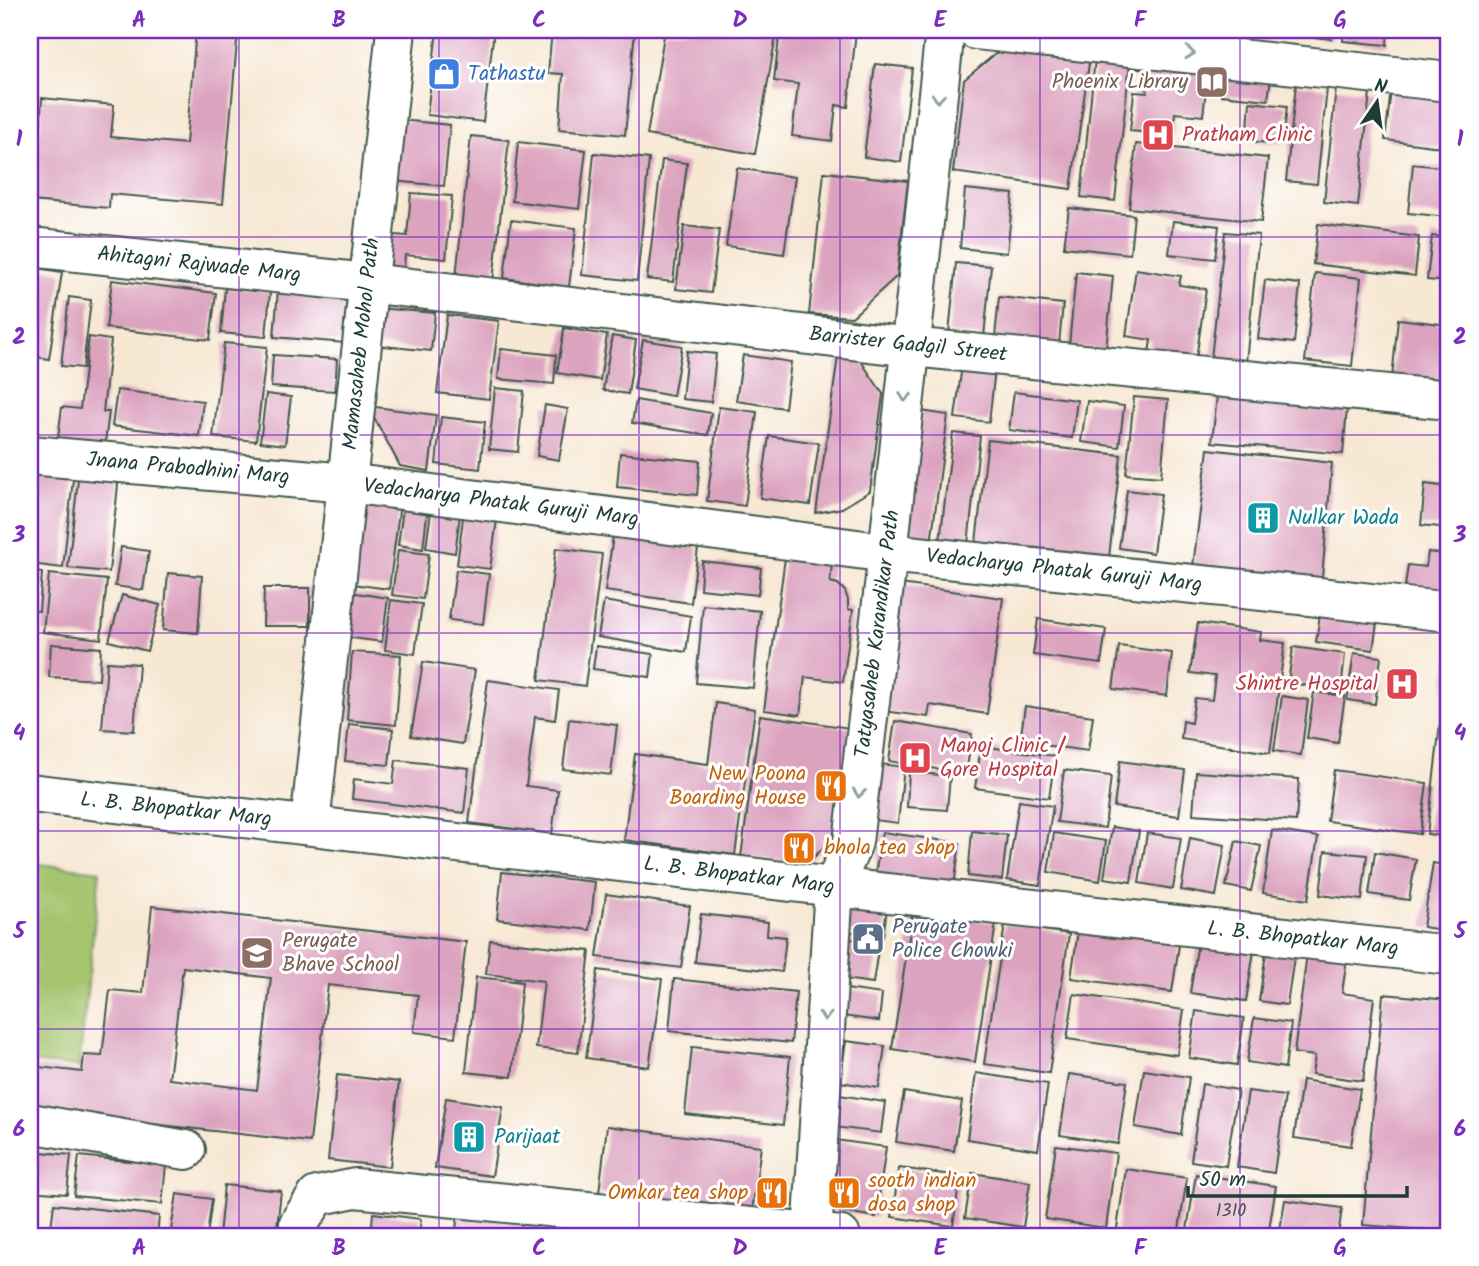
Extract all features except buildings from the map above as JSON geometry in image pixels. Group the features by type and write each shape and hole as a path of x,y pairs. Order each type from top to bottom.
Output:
{"street":[{"name":"Mamasaheb Mohol Path","path":"310,825 396,30"},
{"name":"Tatyasaheb Karandikar Path","path":"821,1236 834,887 853,842 888,553 945,30"},
{"path":"976,30 1449,82"},
{"name":"Ahitagni Rajwade Marg","path":"30,247 368,283"},
{"name":"Barrister Gadgil Street","path":"368,283 911,347 1449,400"},
{"name":"Jnana Prabodhini Marg","path":"30,455 347,483"},
{"name":"Vedacharya Phatak Guruji Marg","path":"347,483 888,553 1449,612"},
{"name":"L. B. Bhopatkar Marg","path":"30,793 1449,956"},
{"path":"30,1124 186,1150"},
{"path":"298,1236 299,1223 317,1196 355,1188 821,1236"}],"green space":[{"path":"30,863 100,871 79,1067 30,1062"}],"place":[{"name":"Tathastu","path":"444,74"},
{"name":"Phoenix Library","path":"1212,82"},
{"name":"Pratham Clinic","path":"1158,135"},
{"name":"Nulkar Wada","path":"1263,518"},
{"name":"Shintre Hospital","path":"1402,684"},
{"name":"Manoj Clinic / Gore Hospital","path":"915,758"},
{"name":"New Poona Boarding House","path":"831,786"},
{"name":"bhola tea shop","path":"799,848"},
{"name":"Perugate Police Chowki","path":"868,939"},
{"name":"Perugate Bhave School","path":"257,953"},
{"name":"Parijaat","path":"469,1137"},
{"name":"Omkar tea shop","path":"772,1193"},
{"name":"sooth indian dosa shop","path":"844,1193"}]}
